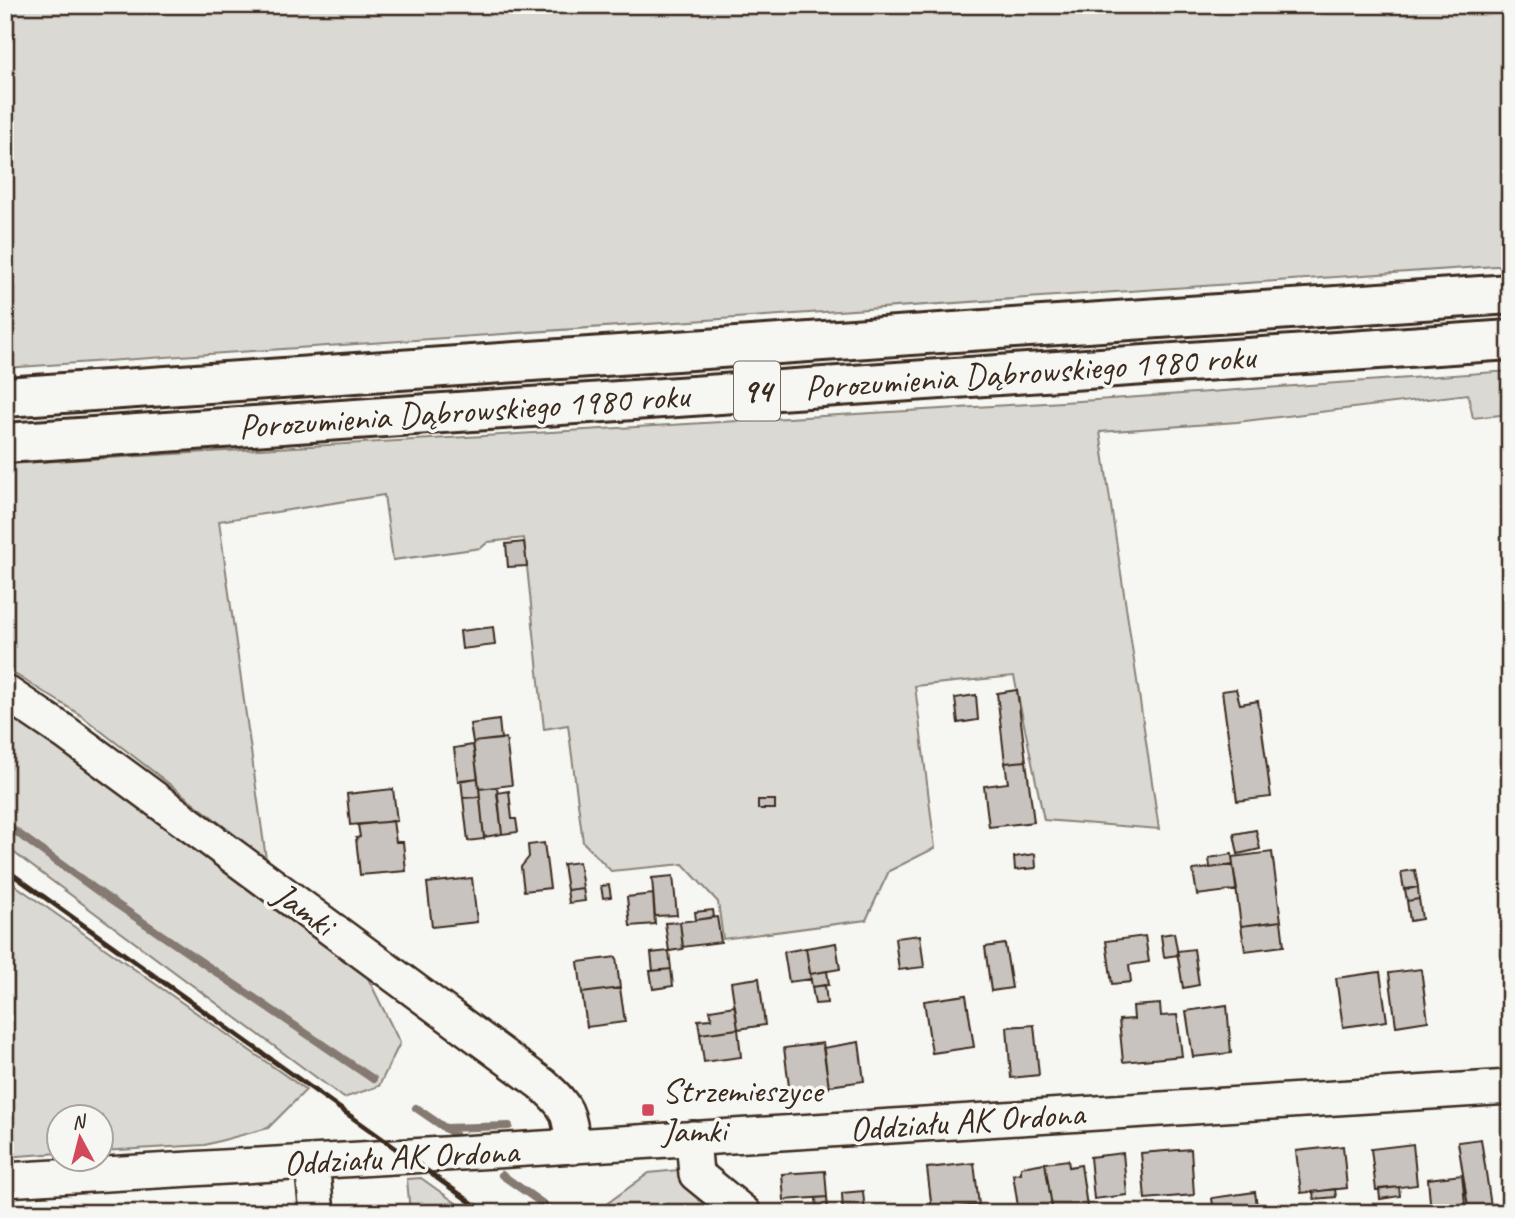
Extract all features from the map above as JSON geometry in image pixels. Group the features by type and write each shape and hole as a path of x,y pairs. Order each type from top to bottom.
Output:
{"main road":[{"name":"Porozumienia Dąbrowskiego 1980 roku","path":"5,397 1510,294"},
{"name":"Porozumienia Dąbrowskiego 1980 roku","path":"5,443 1510,340"}],"street":[{"path":"57,393 60,439"},
{"name":"Jamki","path":"5,692 66,733 543,1085 563,1102 569,1117 573,1146"},
{"name":"Oddziału AK Ordona","path":"5,1180 1510,1087"},
{"path":"693,1138 696,1174 744,1213"},
{"path":"312,1162 317,1213"}],"shaded area":[{"path":"5,5 1510,5 1510,265 5,368"},
{"path":"1510,371 1510,414 1473,418 1468,394 1237,422 1100,432 1159,829 1044,820 1014,676 915,686 935,848 889,871 866,920 723,939 718,902 683,864 611,871 583,842 568,725 544,729 524,538 488,542 481,548 393,560 384,495 219,521 266,859 79,714 5,668 5,464 1096,400"},
{"path":"5,708 363,968 400,1043 379,1086 344,1098 5,846"},
{"path":"5,878 306,1090 268,1128 205,1145 116,1150 116,1102 46,1102 46,1154 5,1157"},
{"path":"678,1170 737,1213 594,1213 649,1173"},
{"path":"421,1178 470,1213 410,1213 407,1179"}],"building":[{"path":"524,542 527,566 508,567 506,544"},
{"path":"493,627 495,645 462,649 460,631"},
{"path":"1236,689 1240,704 1258,701 1271,797 1237,801 1222,691"},
{"path":"1017,690 1026,761 1005,763 997,693"},
{"path":"976,695 978,720 958,723 955,698"},
{"path":"499,720 501,739 473,742 470,724"},
{"path":"506,738 512,785 479,789 473,742"},
{"path":"473,745 478,778 458,781 454,748"},
{"path":"1026,761 1034,822 989,827 984,786 1008,783 1005,763"},
{"path":"478,778 480,797 463,798 461,780"},
{"path":"497,787 502,834 484,837 479,789"},
{"path":"393,789 397,821 350,825 347,794"},
{"path":"509,791 512,819 516,819 518,832 502,834 497,793"},
{"path":"480,797 484,839 468,841 463,798"},
{"path":"758,800 775,800 775,809 758,809"},
{"path":"393,821 396,842 403,842 406,871 360,875 356,838 360,837 358,825"},
{"path":"1256,830 1260,849 1238,854 1234,834"},
{"path":"544,843 550,888 524,891 521,867 529,857 528,845"},
{"path":"1272,852 1281,921 1241,926 1232,857"},
{"path":"1035,854 1036,868 1015,870 1014,857"},
{"path":"1232,854 1233,865 1210,868 1209,858"},
{"path":"579,862 583,888 567,890 563,864"},
{"path":"1233,865 1237,890 1197,895 1193,870"},
{"path":"1415,870 1418,887 1404,890 1401,872"},
{"path":"673,876 677,915 655,916 652,878"},
{"path":"472,878 477,922 432,927 427,883"},
{"path":"609,885 611,897 603,898 601,886"},
{"path":"1418,887 1419,899 1407,901 1405,889"},
{"path":"583,888 585,901 569,903 567,890"},
{"path":"653,894 655,924 630,926 627,897"},
{"path":"1419,899 1422,919 1410,921 1407,901"},
{"path":"713,910 714,917 696,920 695,912"},
{"path":"717,917 721,942 683,947 680,922"},
{"path":"1281,921 1284,946 1245,951 1241,926"},
{"path":"680,922 683,949 669,951 665,923"},
{"path":"1174,933 1178,955 1164,957 1161,935"},
{"path":"920,935 924,967 899,970 895,938"},
{"path":"1145,936 1149,962 1129,965 1131,982 1112,984 1106,941"},
{"path":"836,943 840,969 810,974 806,948"},
{"path":"1005,944 1012,988 991,991 985,947"},
{"path":"806,948 811,979 789,982 784,952"},
{"path":"1194,949 1199,985 1183,988 1177,951"},
{"path":"669,951 671,969 653,971 651,953"},
{"path":"616,957 620,988 582,993 578,962"},
{"path":"671,969 673,986 653,989 650,971"},
{"path":"1421,969 1428,1021 1396,1026 1389,973"},
{"path":"827,971 829,985 812,987 810,974"},
{"path":"1380,972 1387,1021 1343,1027 1336,978"},
{"path":"759,978 765,1025 738,1029 731,982"},
{"path":"825,985 827,1003 815,1004 812,987"},
{"path":"620,988 625,1022 587,1027 582,993"},
{"path":"966,995 974,1047 932,1053 924,1001"},
{"path":"1160,1004 1161,1016 1177,1015 1182,1056 1123,1062 1119,1020 1134,1019 1133,1006"},
{"path":"1227,1005 1231,1053 1193,1057 1186,1011"},
{"path":"735,1006 738,1029 700,1034 698,1020 712,1019 710,1010"},
{"path":"1034,1025 1039,1075 1011,1078 1007,1027"},
{"path":"738,1029 741,1057 704,1062 700,1034"},
{"path":"859,1042 864,1081 829,1086 823,1048"},
{"path":"823,1043 829,1088 790,1094 784,1048"},
{"path":"1481,1139 1492,1213 1469,1213 1458,1142"},
{"path":"1413,1144 1417,1185 1376,1190 1371,1149"},
{"path":"1343,1146 1347,1188 1301,1193 1296,1151"},
{"path":"1191,1149 1194,1195 1145,1199 1141,1153"},
{"path":"1123,1153 1127,1195 1094,1199 1090,1157"},
{"path":"1068,1160 1069,1167 1081,1165 1088,1213 1053,1213 1045,1163"},
{"path":"974,1163 979,1205 932,1210 927,1168"},
{"path":"1045,1163 1053,1213 1019,1213 1013,1174 1021,1173 1021,1167"},
{"path":"825,1171 827,1197 784,1200 782,1174"},
{"path":"1462,1175 1466,1213 1431,1213 1428,1179"},
{"path":"1399,1187 1400,1196 1380,1199 1379,1189"},
{"path":"1335,1189 1336,1197 1314,1199 1313,1192"},
{"path":"863,1191 865,1213 843,1213 842,1193"},
{"path":"1255,1192 1258,1213 1214,1213 1212,1198"},
{"path":"827,1197 828,1209 817,1210 816,1198"}],"waterway":[{"path":"5,824 106,897 373,1079"},
{"path":"416,1108 454,1134"},
{"path":"445,1128 509,1126"},
{"path":"502,1175 556,1213"}],"railway":[{"path":"5,869 486,1213"}],"place":[{"name":"Strzemieszyce Jamki","path":"648,1110"}]}
